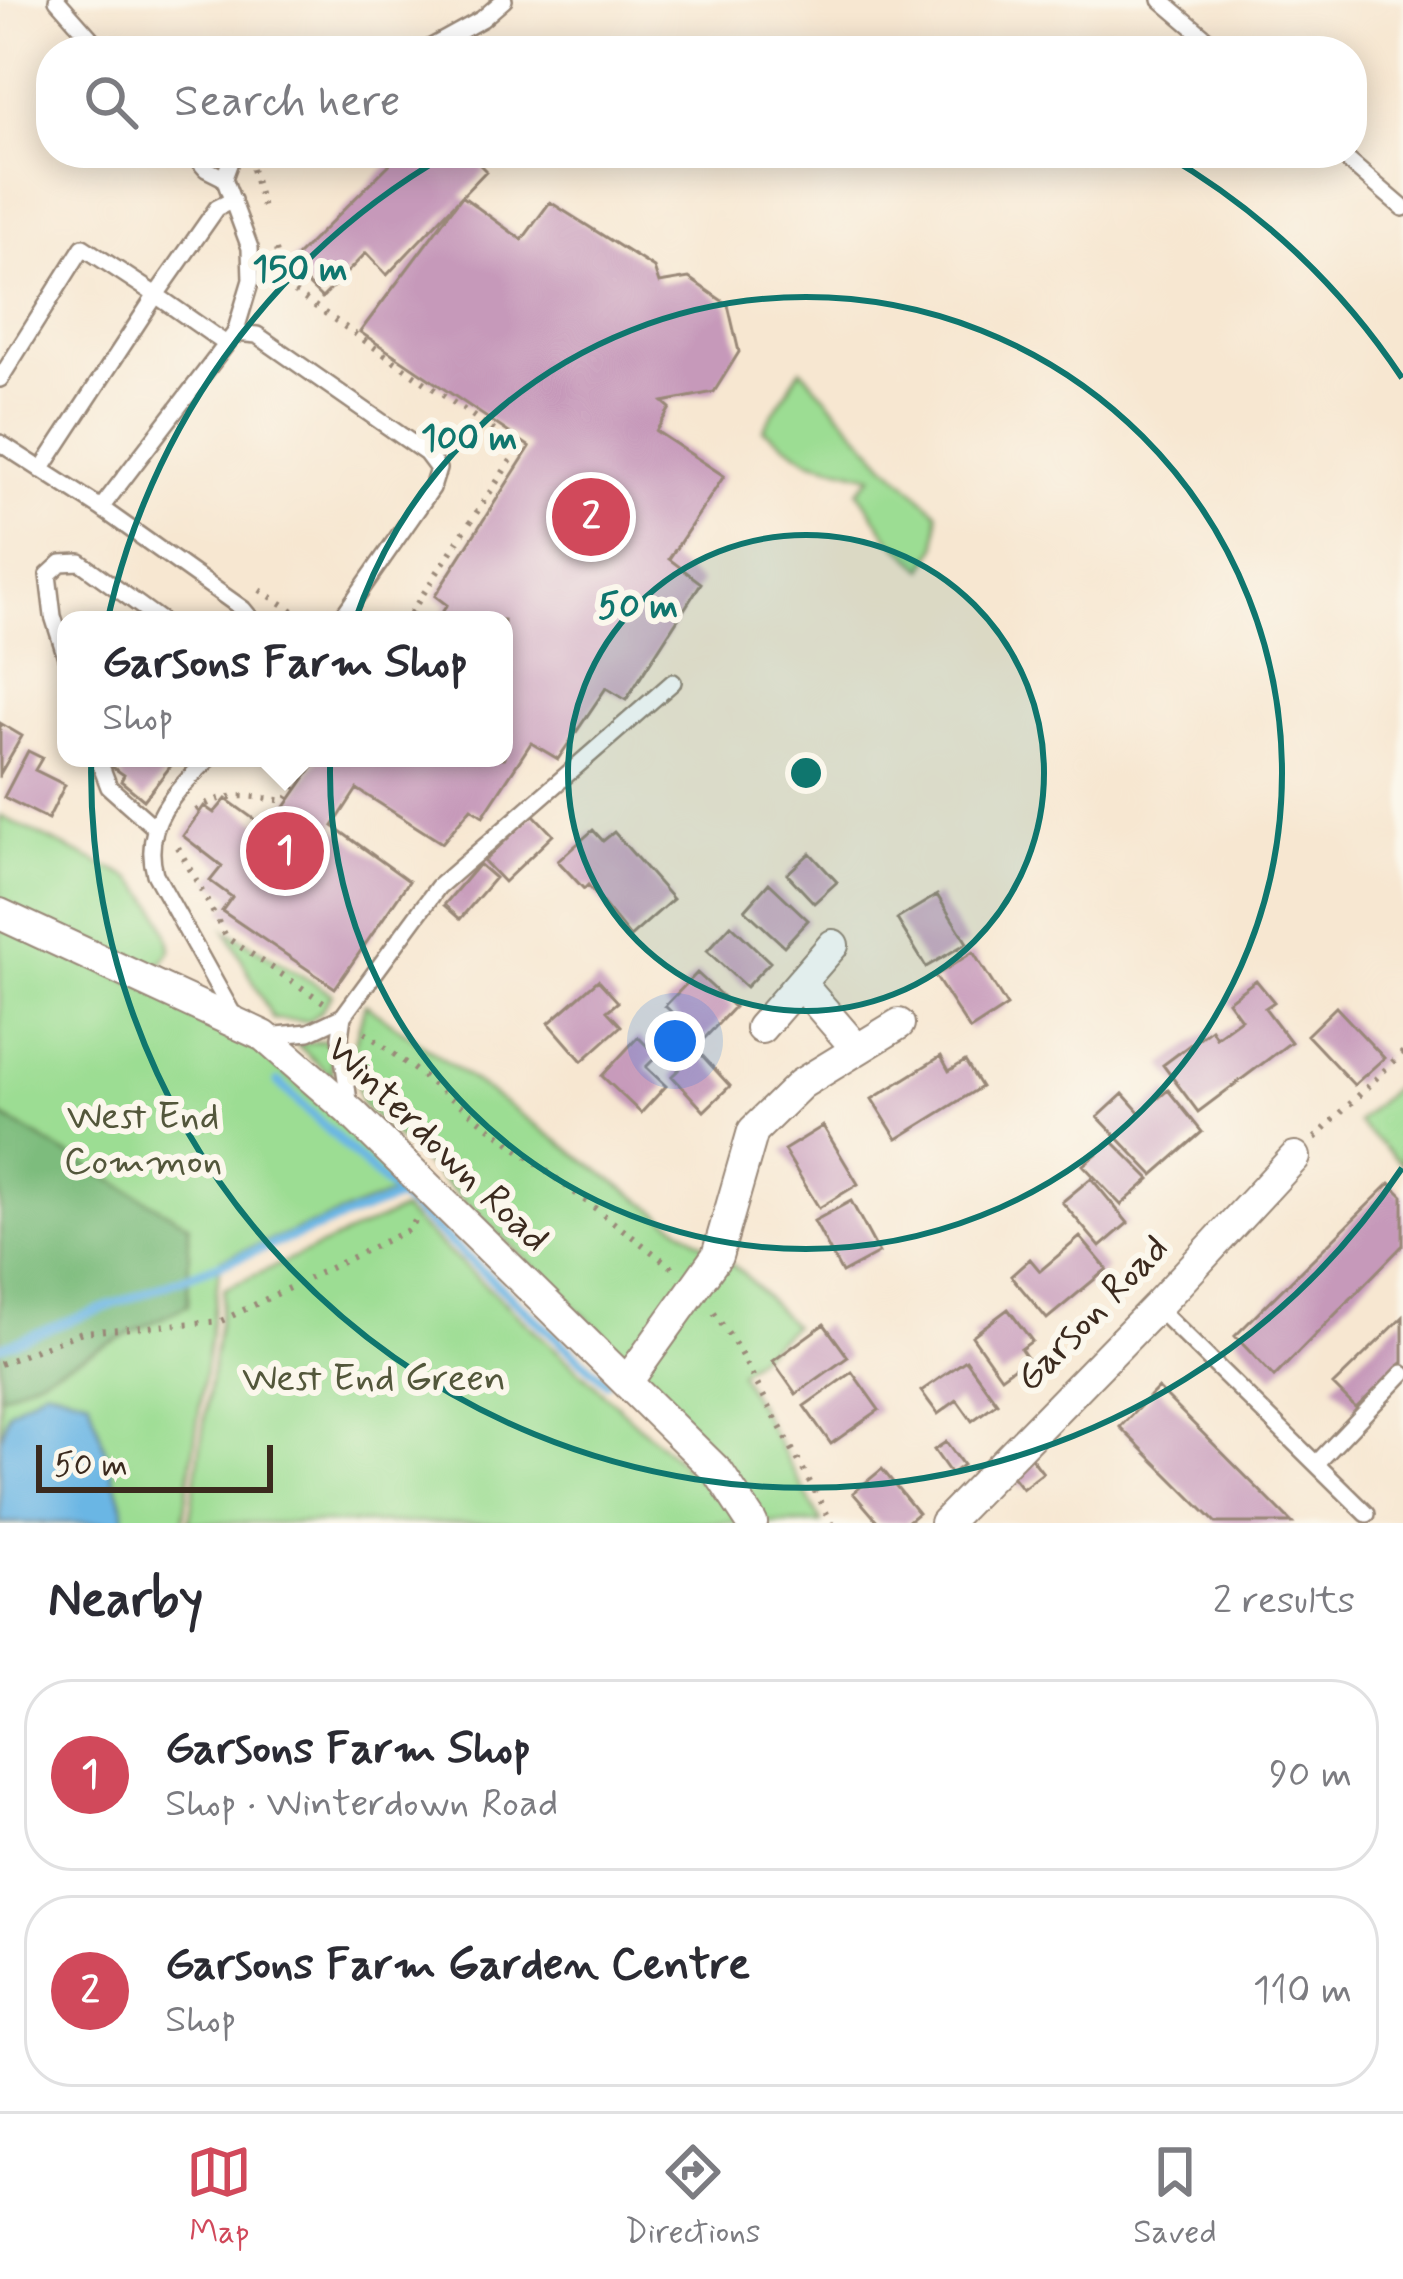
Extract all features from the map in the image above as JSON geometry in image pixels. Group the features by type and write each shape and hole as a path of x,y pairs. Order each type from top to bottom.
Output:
{"street":[{"name":"Winterdown Road","path":"0,914 264,1036 351,1112 719,1473 752,1523"},
{"path":"760,1028 832,945"},
{"path":"800,983 856,1048"},
{"path":"626,1382 717,1256 753,1131 801,1084 899,1024"},
{"name":"Garson Road","path":"944,1523 1295,1157"}],"lane":[{"path":"57,0 89,36"},
{"path":"451,36 504,0"},
{"path":"1161,0 1203,36"},
{"path":"205,168 224,178"},
{"path":"101,508 231,338 251,280 250,248 224,178 228,168"},
{"path":"1356,168 1403,208"},
{"path":"41,470 217,208 232,200"},
{"path":"0,379 83,247 231,338 257,335 427,453 438,469 432,488 346,611"},
{"path":"0,443 245,611"},
{"path":"57,628 48,574 61,563 80,562 148,611"},
{"path":"351,1112 340,1037 343,1016 438,887 673,682"},
{"path":"101,767 109,787 153,826"},
{"path":"201,767 153,826 148,851 155,874 236,1021"},
{"path":"264,1036 309,1032 343,1016"},
{"path":"1156,1307 1367,1514"},
{"path":"1317,1463 1403,1372"}],"path":[{"path":"248,168 269,228"},
{"path":"275,249 286,286 519,448 412,611"},
{"path":"188,820 212,799 234,794 286,801 308,767"},
{"path":"178,831 182,860 227,938 343,1016 696,1286 737,1347 832,1523"},
{"path":"1295,1157 1403,1052"},
{"path":"0,1364 82,1332 221,1321 410,1229"}],"green space":[{"path":"801,369 885,463 938,513 937,546 924,569 890,539 858,491 872,476 809,460 763,429"},
{"path":"0,816 132,879 163,920 171,950 162,963 146,968 0,908"},
{"name":"West End Common","path":"0,926 219,1018 418,1184 221,1259 183,1523 0,1523"},
{"path":"226,930 332,994 321,1011 308,1021 273,1019"},
{"path":"365,1004 742,1272 793,1326 739,1372 822,1523 765,1523 610,1340 362,1104 351,1057"},
{"path":"331,1040 332,1075 331,1076 297,1044"},
{"path":"1403,1080 1403,1165 1357,1122"},
{"path":"0,1115 189,1225 188,1305 0,1396"},
{"name":"West End Green","path":"402,1210 730,1508 740,1523 189,1523 224,1289"}],"water":[{"path":"45,1388 89,1399 124,1523 0,1523 0,1439 9,1411"}],"building":[{"path":"386,168 486,171 387,275 366,253 322,298 288,265"},
{"path":"462,196 522,240 550,202 654,268 659,283 689,278 728,305 739,352 714,392 663,402 670,408 656,431 724,476 669,559 701,583 626,700 606,688 558,759 531,743 483,816 471,808 442,843 357,789 333,826 409,881 335,988 222,911 232,897 210,881 222,866 183,836 204,806 214,813 226,799 269,830 313,767 513,767 513,611 443,611 447,605 435,596 530,447 360,332"},
{"path":"0,723 22,736 0,774"},
{"path":"28,751 42,758 35,770 65,785 48,819 4,797"},
{"path":"112,767 170,767 144,800 121,781 124,775"},
{"path":"533,814 553,835 504,882 484,861"},
{"path":"593,830 603,841 614,832 673,899 630,937 588,885 584,889 558,861"},
{"path":"810,853 837,882 814,903 787,874"},
{"path":"479,864 495,878 460,919 444,905"},
{"path":"769,883 808,920 784,946 745,910"},
{"path":"937,895 967,943 926,967 897,919"},
{"path":"731,925 770,962 746,987 707,951"},
{"path":"973,952 1007,1006 970,1030 935,976"},
{"path":"697,973 734,1007 702,1041 665,1006"},
{"path":"598,980 618,1002 607,1011 621,1026 582,1061 549,1023"},
{"path":"1256,980 1274,1002 1265,1008 1291,1042 1198,1112 1163,1065 1211,1029 1216,1037 1241,1019 1228,1001"},
{"path":"1336,1007 1384,1058 1354,1085 1307,1035"},
{"path":"638,1037 657,1056 646,1067 666,1086 641,1113 602,1076"},
{"path":"698,1051 730,1086 704,1111 672,1076"},
{"path":"941,1056 949,1071 965,1061 981,1087 897,1139 872,1099"},
{"path":"1168,1090 1202,1132 1153,1175 1098,1117 1123,1094 1140,1113"},
{"path":"823,1126 858,1184 819,1208 784,1150"},
{"path":"1112,1141 1150,1179 1121,1205 1083,1165"},
{"path":"1091,1178 1128,1223 1100,1247 1062,1202"},
{"path":"1390,1183 1403,1196 1403,1245 1274,1377 1235,1336"},
{"path":"851,1201 879,1253 842,1273 814,1221"},
{"path":"1080,1237 1107,1269 1047,1319 1011,1276 1030,1259 1040,1271"},
{"path":"1008,1309 1032,1341 1021,1349 1027,1358 1001,1377 972,1336"},
{"path":"1403,1317 1403,1362 1356,1408 1333,1385"},
{"path":"824,1324 848,1357 796,1394 773,1361"},
{"path":"966,1360 997,1403 972,1421 957,1400 938,1414 921,1391"},
{"path":"852,1372 879,1410 831,1444 804,1406"},
{"path":"1158,1388 1292,1523 1216,1523 1120,1427"},
{"path":"946,1442 963,1465 951,1474 934,1450"},
{"path":"1026,1451 1043,1473 1022,1489 1005,1467"},
{"path":"882,1469 918,1513 906,1523 879,1523 853,1493"}],"waterway":[{"path":"278,1082 606,1382"},
{"path":"0,1347 399,1197"}],"place":[{"name":"Garsons Farm Garden Centre","path":"591,517"},
{"name":"Garsons Farm Shop","path":"285,851"}]}
